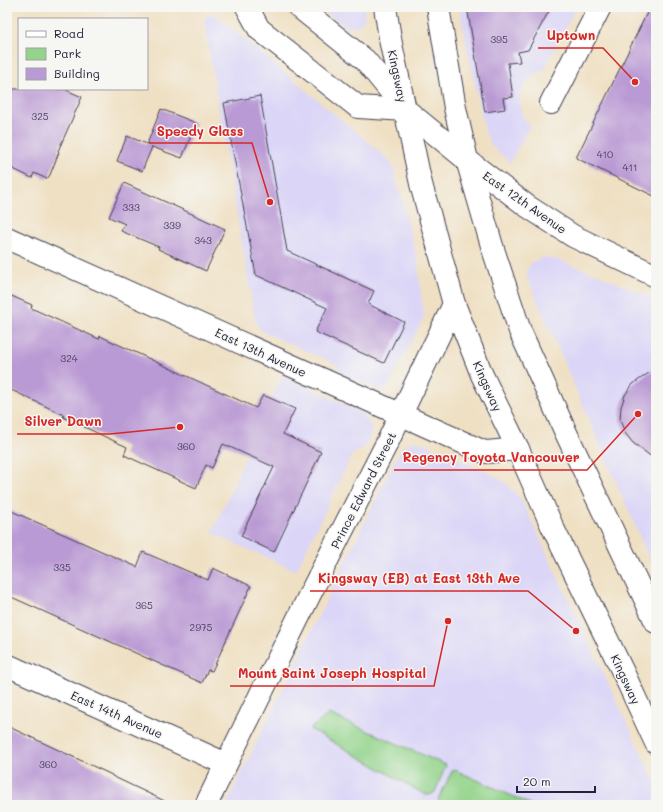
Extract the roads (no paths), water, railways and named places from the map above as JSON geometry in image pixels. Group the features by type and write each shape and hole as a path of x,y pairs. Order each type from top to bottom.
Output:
{"street":[{"path":"247,7 259,29 358,107 406,110"},
{"name":"East 12th Avenue","path":"299,7 365,60 406,110 467,160 527,206 572,236 656,276"},
{"name":"Kingsway","path":"385,7 391,44 421,184 454,304 482,375 518,449 552,526 656,743"},
{"path":"438,7 467,160 492,246 520,331 567,435 656,622"},
{"path":"551,103 600,7"},
{"name":"East 13th Avenue","path":"7,238 212,329 400,416 482,452 518,449"},
{"name":"Prince Edward Street","path":"206,805 400,416 454,304"},
{"name":"East 14th Avenue","path":"7,665 226,764"}],"place":[{"name":"Uptown","path":"635,82"},
{"name":"Speedy Glass","path":"270,202"},
{"name":"Regency Toyota Vancouver","path":"638,414"},
{"name":"Silver Dawn","path":"180,427"},
{"name":"Mount Saint Joseph Hospital","path":"448,621"},
{"name":"Kingsway (EB) at East 13th Ave","path":"576,631"}]}
